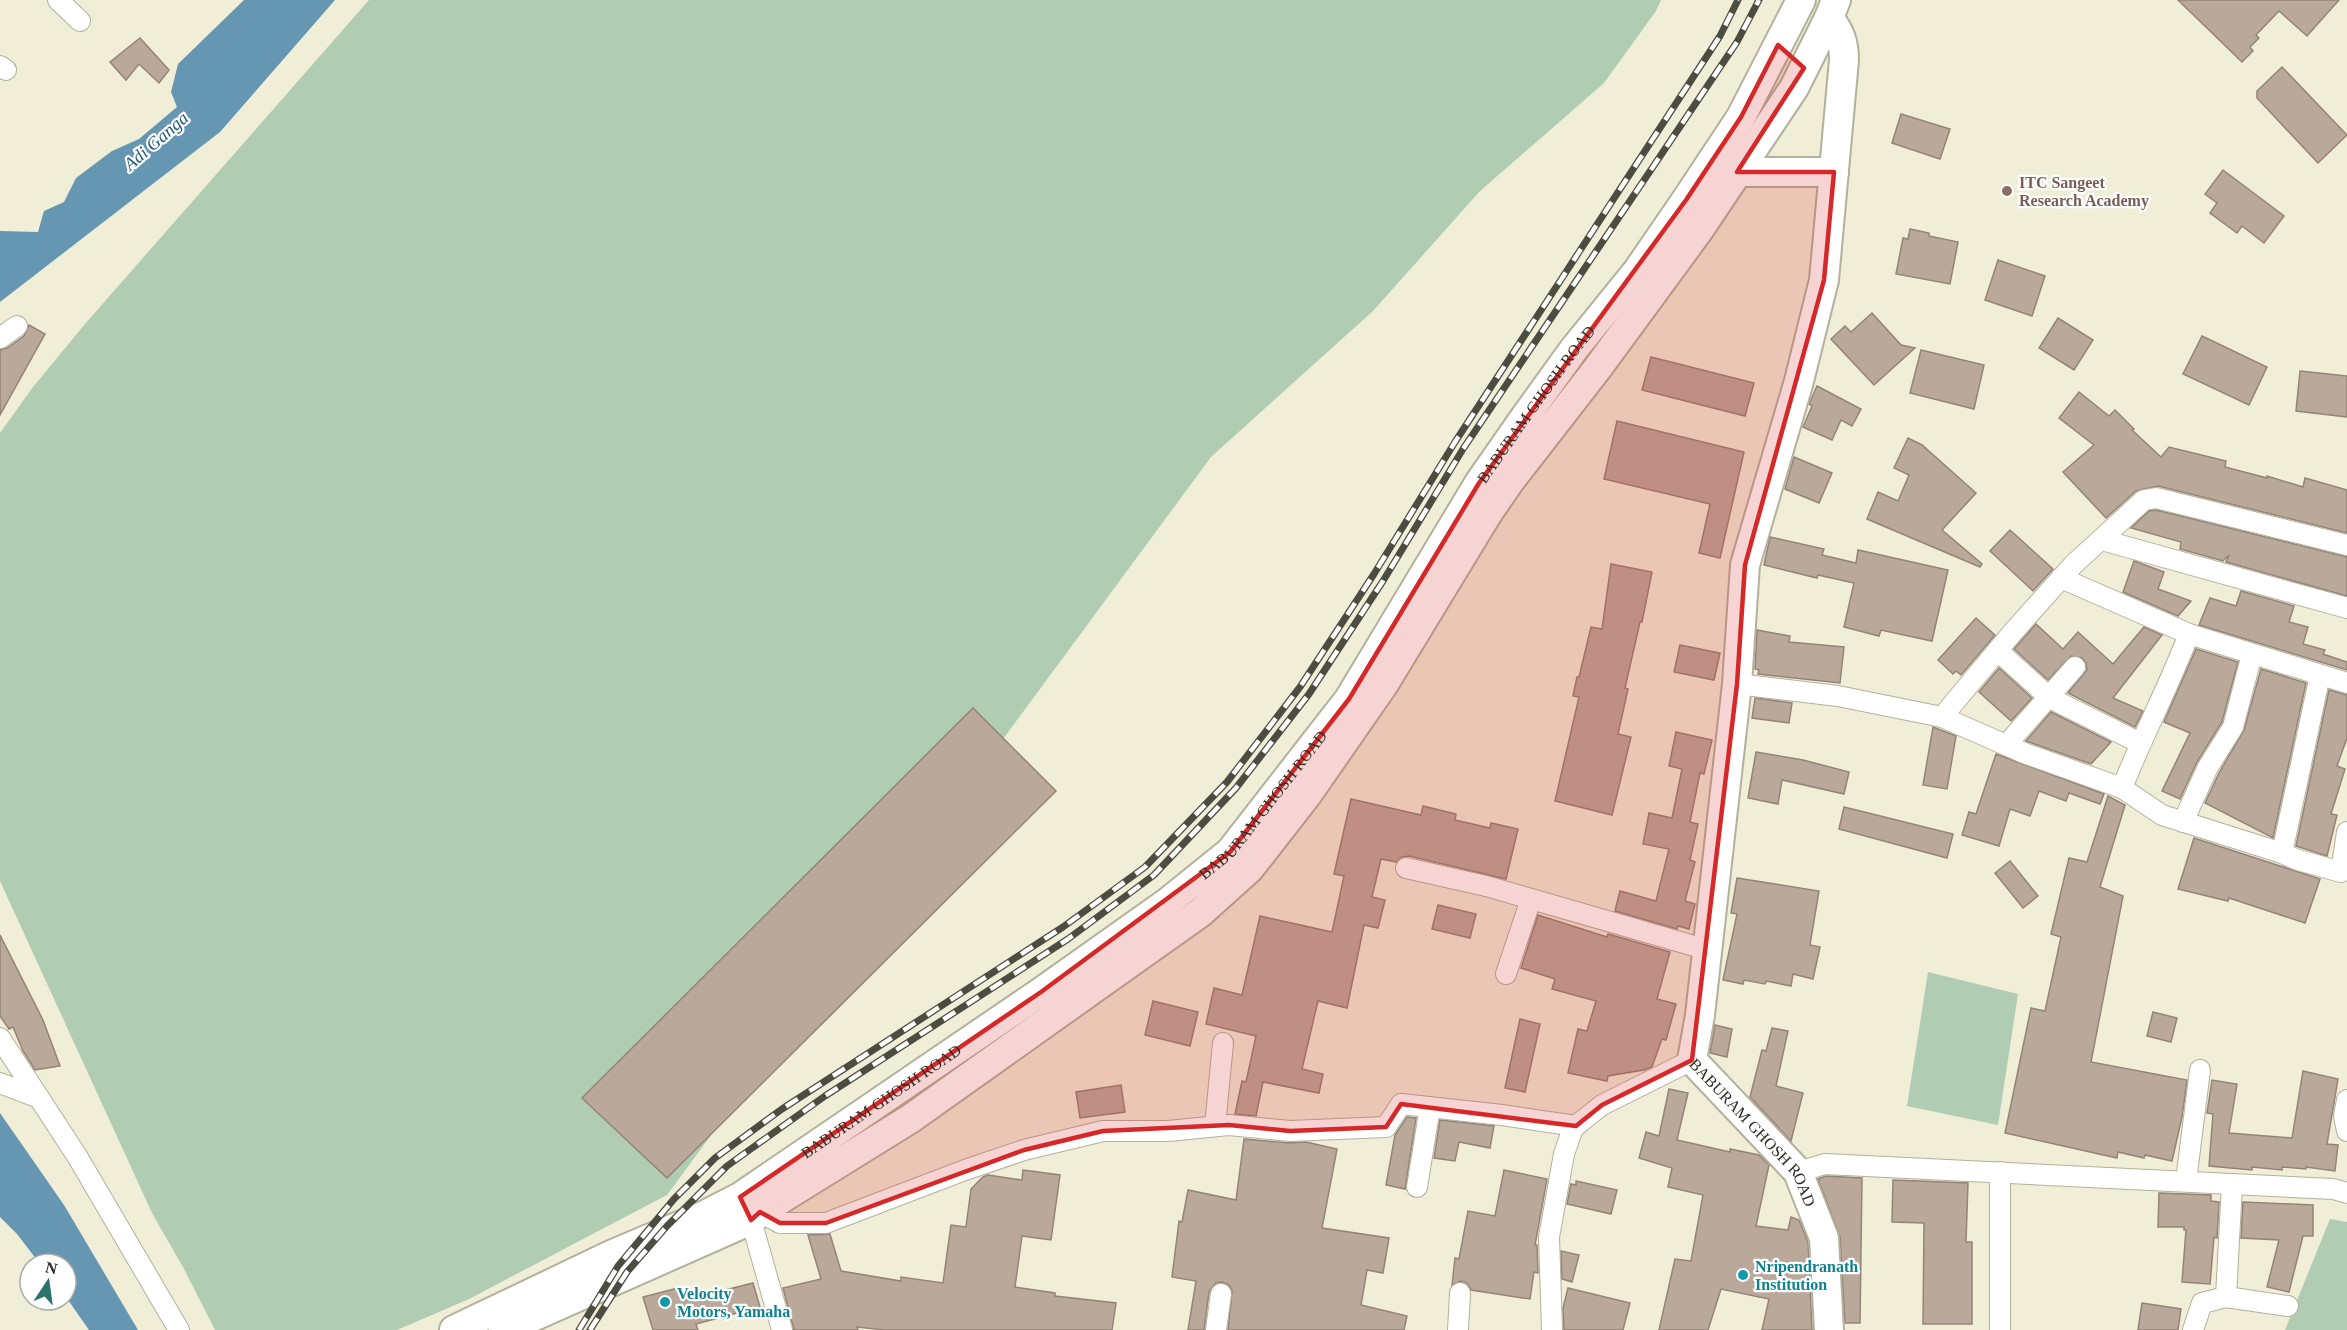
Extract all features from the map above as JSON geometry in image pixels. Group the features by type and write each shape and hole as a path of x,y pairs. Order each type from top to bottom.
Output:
{"main road":[{"name":"BABURAM GHOSH ROAD","path":"454,1330 611,1255 703,1216 750,1210 1041,992 1168,902 1230,852 1349,699 1479,483 1574,349 1638,270 1680,209 1741,117 1801,0"},
{"name":"BABURAM GHOSH ROAD","path":"503,1330 750,1210 910,1119 1200,913 1250,867 1307,795 1384,684 1488,513 1510,481 1692,240 1794,88 1832,9"},
{"name":"BABURAM GHOSH ROAD","path":"1829,1330 1824,1238 1798,1172 1692,1060 1708,950 1737,684 1745,565 1798,381 1824,280 1844,43 1832,9"},
{"path":"1778,45 1840,101"},
{"path":"1737,172 1834,172"}],"street":[{"path":"58,0 80,21"},
{"path":"0,338 17,326"},
{"path":"1941,717 2061,578 2145,500 2156,498 2347,545"},
{"path":"2102,540 2347,608"},
{"path":"2061,578 2189,634 2347,683"},
{"path":"2122,788 2140,742 2173,675 2189,634"},
{"path":"1998,651 2050,698 2140,742"},
{"path":"2184,822 2208,767 2233,727 2252,654"},
{"path":"2007,744 2075,668"},
{"path":"2282,853 2320,675"},
{"path":"1737,684 1838,696 1941,717 2024,753 2122,788 2162,815 2341,872 2347,832"},
{"path":"1406,867 1486,886 1708,950"},
{"path":"1506,974 1531,899"},
{"path":"0,1038 77,1156 179,1330"},
{"path":"1215,1126 1223,1043"},
{"path":"1552,1330 1549,1237 1564,1154 1576,1126 1602,1105 1692,1060"},
{"path":"2186,1181 2200,1070"},
{"path":"0,1083 39,1098"},
{"path":"2347,1100 2344,1116 2347,1131"},
{"path":"750,1210 780,1222 826,1223 964,1170 1024,1150 1103,1131 1168,1131 1229,1125 1290,1131 1386,1127 1401,1104 1576,1126"},
{"path":"1417,1188 1430,1107"},
{"path":"1798,1172 1825,1164 2333,1189 2347,1193"},
{"path":"2000,1172 2000,1330"},
{"path":"2226,1297 2232,1184"},
{"path":"750,1210 782,1330"},
{"path":"1458,1330 1460,1293"},
{"path":"1216,1330 1221,1294"},
{"path":"2193,1330 2202,1303 2226,1297 2288,1306"}],"highlighted area":[{"path":"1778,45 1804,68 1737,172 1834,172 1824,280 1745,565 1737,684 1692,1060 1602,1105 1576,1126 1401,1104 1386,1127 1290,1131 1229,1125 1103,1131 1024,1150 826,1223 780,1223 760,1212 751,1220 740,1197 1041,992 1230,852 1349,699 1479,483 1686,200 1741,117"}],"green space":[{"path":"369,0 1661,0 1656,11 1604,83 1480,191 1373,311 1211,457 667,1195 469,1299 397,1330 215,1330 152,1213 0,881 0,433 33,387 85,324"},
{"path":"1928,972 2018,994 1998,1125 1907,1106"},
{"path":"2330,1219 2347,1222 2347,1330 2285,1330"}],"water":[{"name":"Adi Ganga","path":"244,0 335,0 220,132 0,302 0,231 38,232 44,211 64,202 76,178 112,151 139,139 177,107 171,92 178,64"},
{"path":"0,1113 64,1205 138,1330 89,1330 76,1312 78,1252 31,1252 0,1217"}],"building":[{"path":"2178,0 2339,0 2307,36 2279,11 2256,35 2259,38 2250,47 2253,51 2242,62"},
{"path":"140,38 169,70 159,83 139,64 126,80 110,62"},
{"path":"2282,67 2347,135 2318,163 2257,98 2257,91"},
{"path":"1901,114 1950,129 1940,159 1892,143"},
{"path":"2223,170 2284,216 2264,243 2242,226 2237,233 2210,213 2217,203 2205,194"},
{"path":"1910,229 1958,242 1950,284 1896,274 1903,238 1908,239"},
{"path":"1998,260 2045,276 2032,316 1985,300"},
{"path":"1872,313 1901,345 1915,348 1874,385 1831,339 1845,326 1851,332"},
{"path":"2058,318 2093,340 2074,370 2039,348"},
{"path":"29,325 45,334 0,415 0,350 24,336"},
{"path":"2202,336 2267,367 2249,405 2183,374"},
{"path":"1921,350 1984,365 1974,409 1910,393"},
{"path":"1651,357 1754,383 1745,416 1642,390"},
{"path":"2300,371 2347,376 2347,417 2296,411"},
{"path":"1817,386 1861,409 1852,426 1841,420 1832,440 1803,427"},
{"path":"2079,392 2109,416 2115,410 2134,429 2132,430 2161,457 2169,447 2226,461 2225,467 2303,487 2305,478 2347,490 2347,533 2158,486 2136,491 2106,518 2063,472 2094,445 2059,418"},
{"path":"1617,421 1744,452 1720,558 1699,553 1710,504 1604,479"},
{"path":"1908,438 1922,445 1976,493 1942,530 1982,564 1980,567 1867,519 1878,492 1898,501 1909,475 1894,468"},
{"path":"1794,457 1832,473 1819,503 1785,489"},
{"path":"2156,510 2347,557 2347,596 2226,562 2229,555 2223,561 2180,549 2181,542 2131,528 2149,511"},
{"path":"2010,530 2053,569 2033,591 1990,551"},
{"path":"1770,537 1824,549 1822,555 1856,563 1858,550 1948,570 1932,641 1881,630 1879,636 1844,627 1854,583 1818,575 1817,578 1764,565"},
{"path":"2134,561 2164,572 2158,589 2191,601 2178,616 2123,592"},
{"path":"1611,564 1652,572 1625,688 1628,689 1618,734 1631,737 1612,815 1555,801 1579,697 1573,696 1577,677 1579,677 1591,627 1602,629"},
{"path":"2241,591 2294,606 2289,622 2308,627 2303,644 2325,650 2323,654 2347,662 2347,670 2199,625 2210,598 2236,606"},
{"path":"1976,618 1995,635 1961,675 1956,671 1953,674 1938,660"},
{"path":"2036,624 2063,649 2078,632 2113,664 2144,627 2162,635 2113,698 2143,711 2135,727 2068,693 2087,670 2082,658 2071,656 2048,680 2014,649"},
{"path":"1757,630 1790,636 1789,642 1844,647 1840,683 1758,674 1759,670 1755,669"},
{"path":"1680,645 1720,653 1714,680 1674,672"},
{"path":"2196,649 2238,662 2222,722 2197,762 2180,799 2162,791 2190,733 2164,722"},
{"path":"1999,668 2032,698 2011,721 1979,692"},
{"path":"2261,669 2306,683 2273,838 2205,803 2244,730"},
{"path":"2329,690 2347,695 2347,738 2337,766 2345,769 2331,814 2337,815 2327,856 2296,846"},
{"path":"1755,698 1792,703 1789,723 1752,718"},
{"path":"973,708 1056,791 667,1178 582,1098"},
{"path":"2051,712 2111,742 2091,764 2026,741"},
{"path":"1933,727 1956,736 1947,789 1923,785"},
{"path":"1676,732 1712,740 1704,774 1700,773 1690,822 1698,824 1690,860 1695,862 1685,901 1695,904 1689,929 1678,926 1677,929 1615,911 1620,891 1656,901 1669,849 1643,844 1649,813 1672,818 1682,769 1669,766"},
{"path":"1756,752 1803,760 1849,772 1844,794 1782,780 1778,804 1748,798"},
{"path":"1996,754 2104,794 2100,804 2069,793 2066,801 2039,791 2030,816 2010,809 1999,846 1962,835 1969,812 1976,814"},
{"path":"2108,796 2125,805 2100,887 2123,896 2091,1062 2187,1080 2182,1117 2172,1161 2118,1152 2117,1158 2005,1133 2031,1008 2045,1011 2061,937 2051,934 2069,858 2087,862"},
{"path":"1351,799 1421,815 1423,806 1456,814 1455,820 1490,828 1491,823 1518,829 1506,879 1409,856 1402,857 1396,862 1381,859 1372,897 1385,900 1378,928 1364,925 1347,1008 1318,1001 1302,1069 1323,1074 1319,1093 1263,1082 1256,1116 1235,1114 1242,1081 1246,1082 1256,1036 1206,1024 1214,988 1242,995 1260,916 1332,932 1344,876 1334,874"},
{"path":"1844,807 1953,834 1947,858 1839,829"},
{"path":"2194,838 2320,879 2305,923 2229,898 2228,901 2178,889"},
{"path":"2010,861 2038,896 2023,908 1995,873"},
{"path":"1737,878 1819,891 1810,945 1820,947 1813,979 1793,974 1791,986 1766,981 1765,984 1744,980 1743,984 1723,980 1737,914 1731,913"},
{"path":"1438,905 1476,914 1470,938 1432,929"},
{"path":"1538,915 1607,937 1608,934 1670,952 1657,999 1676,1004 1666,1040 1662,1039 1652,1067 1608,1076 1607,1081 1568,1073 1578,1029 1587,1031 1596,1001 1552,989 1555,979 1521,968"},
{"path":"0,935 43,1020 60,1066 35,1070 23,1051 13,1027 9,1029 0,1016"},
{"path":"1153,1001 1198,1012 1190,1046 1145,1035"},
{"path":"2153,1012 2177,1018 2171,1042 2147,1036"},
{"path":"1520,1019 1540,1024 1525,1092 1505,1088"},
{"path":"1715,1025 1732,1029 1727,1057 1710,1053"},
{"path":"1772,1028 1788,1031 1776,1086 1803,1093 1791,1141 1750,1097 1762,1050 1766,1051"},
{"path":"2303,1071 2338,1079 2327,1144 2338,1145 2335,1171 2306,1167 2306,1169 2282,1167 2282,1170 2252,1167 2252,1170 2209,1166 2213,1114 2207,1113 2212,1080 2237,1084 2229,1133 2292,1138"},
{"path":"1121,1085 1125,1112 1080,1118 1076,1092"},
{"path":"1669,1089 1688,1093 1677,1140 1730,1152 1730,1149 1759,1155 1769,1165 1756,1226 1788,1230 1791,1217 1799,1220 1808,1242 1812,1330 1762,1330 1769,1299 1721,1289 1708,1330 1659,1330 1675,1259 1691,1261 1703,1195 1668,1187 1672,1168 1639,1158 1646,1132 1659,1136"},
{"path":"1407,1117 1416,1118 1405,1189 1386,1185 1395,1135"},
{"path":"1440,1120 1494,1126 1490,1148 1459,1142 1455,1161 1434,1158"},
{"path":"1244,1139 1289,1143 1306,1142 1337,1149 1322,1228 1389,1238 1383,1273 1367,1270 1361,1305 1407,1316 1404,1330 1228,1330 1232,1290 1229,1285 1222,1282 1216,1283 1209,1292 1204,1330 1188,1330 1196,1281 1172,1277 1179,1221 1182,1222 1188,1190 1236,1200"},
{"path":"1023,1170 1060,1175 1051,1240 1022,1236 1015,1287 1055,1293 1055,1296 1116,1303 1112,1330 885,1330 857,1327 858,1330 794,1330 783,1288 821,1279 808,1235 830,1234 841,1271 901,1281 901,1277 943,1283 951,1225 966,1227 971,1189 988,1175 1022,1180"},
{"path":"1504,1170 1547,1179 1535,1245 1537,1245 1538,1273 1534,1272 1530,1299 1471,1290 1467,1283 1461,1281 1452,1285 1455,1258 1459,1259 1468,1211 1495,1216"},
{"path":"1826,1176 1862,1178 1860,1323 1845,1323 1840,1237 1818,1179"},
{"path":"1893,1180 1968,1183 1966,1242 1972,1242 1972,1324 1923,1324 1924,1223 1892,1222"},
{"path":"1576,1181 1617,1190 1611,1214 1567,1204 1571,1184 1576,1185"},
{"path":"2159,1193 2211,1195 2211,1201 2219,1202 2217,1238 2214,1237 2210,1284 2182,1282 2186,1230 2184,1227 2158,1227"},
{"path":"2243,1202 2313,1205 2313,1236 2303,1236 2289,1292 2267,1287 2279,1240 2241,1238"},
{"path":"1561,1251 1579,1255 1572,1282 1562,1279"},
{"path":"753,1283 760,1307 696,1324 698,1330 653,1330 643,1297 682,1287 686,1300"},
{"path":"1568,1288 1630,1303 1623,1330 1564,1330 1563,1308"},
{"path":"2142,1303 2181,1309 2178,1330 2138,1330"}],"railway":[{"path":"579,1330 618,1266 674,1199 715,1158 782,1109 1063,927 1145,867 1227,782 1300,687 1374,574 1455,442 1720,36 1738,0"},
{"path":"590,1330 627,1272 667,1226 727,1166 825,1096 1068,939 1154,875 1236,788 1309,694 1383,581 1463,449 1737,42 1759,0"}],"place":[{"name":"ITC Sangeet Research Academy","path":"2007,191"},
{"name":"Nripendranath Institution","path":"1743,1275"},
{"name":"Velocity Motors, Yamaha","path":"665,1302"}]}
